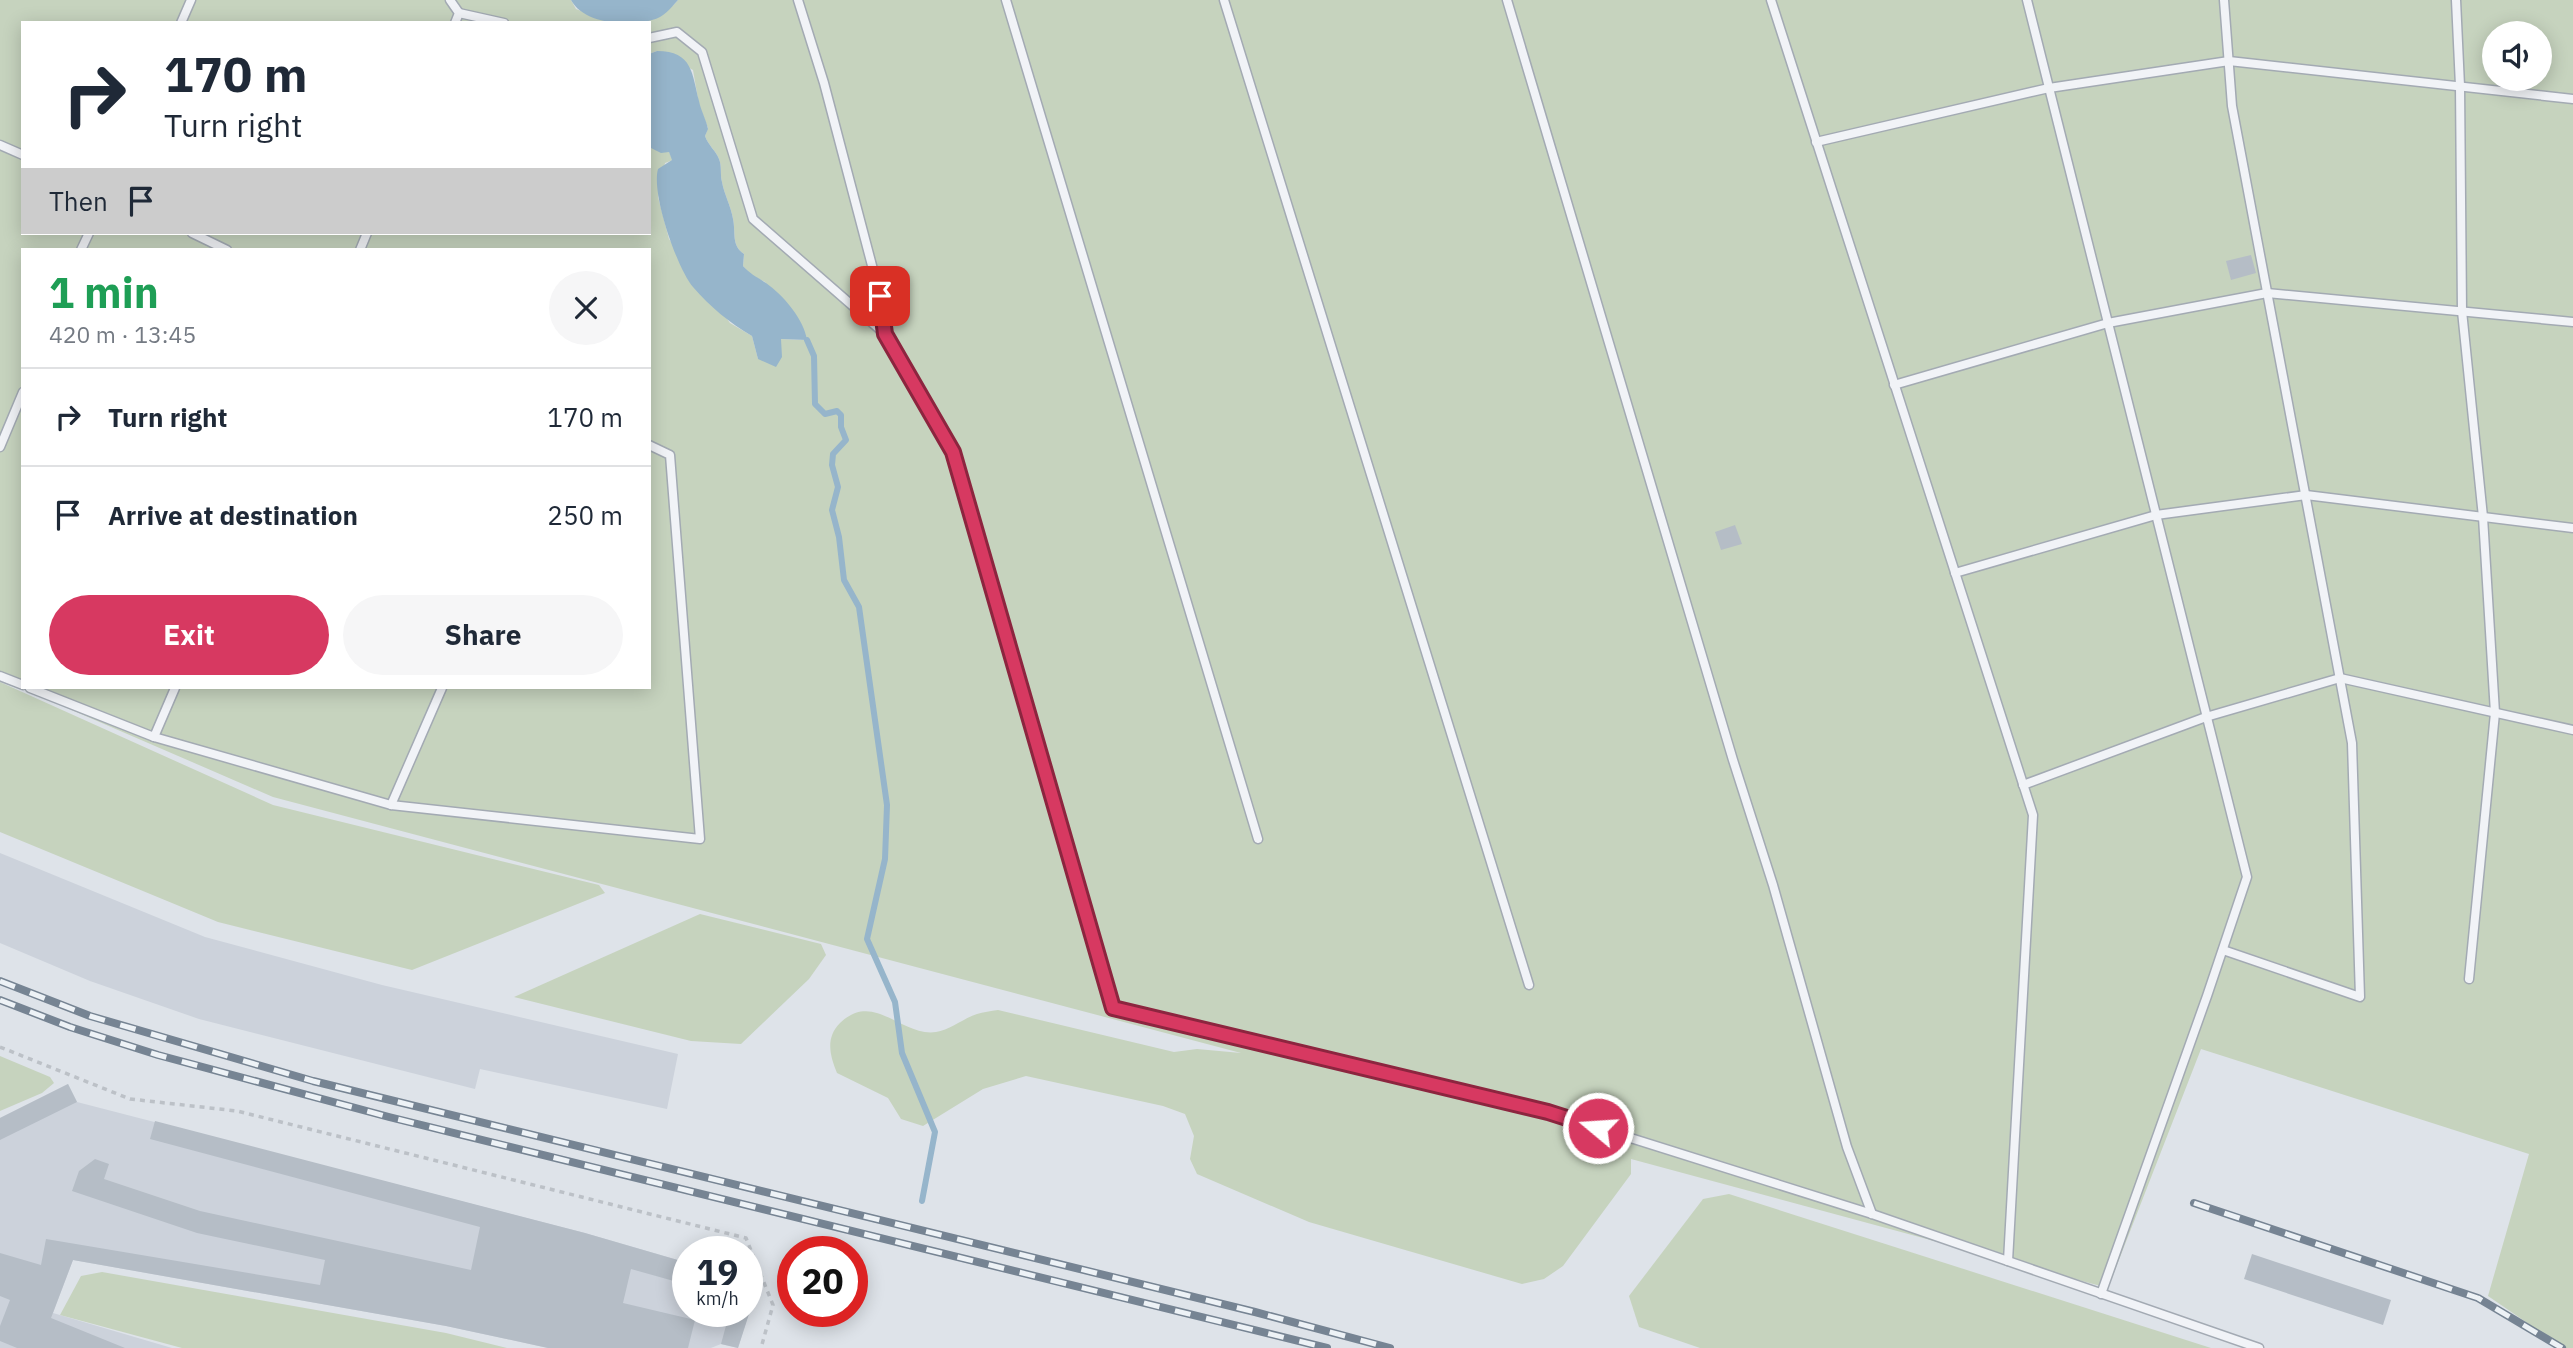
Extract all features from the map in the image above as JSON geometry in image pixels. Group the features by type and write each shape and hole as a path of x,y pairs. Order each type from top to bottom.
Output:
{"lane":[{"path":"182,21 191,0"},
{"path":"450,0 459,13 496,21"},
{"path":"798,0 824,82 880,296 885,334"},
{"path":"1006,0 1258,839"},
{"path":"1224,0 1529,985"},
{"path":"1507,0 1732,760 1773,885 1847,1147 1872,1214"},
{"path":"1770,0 2033,814 2007,1261"},
{"path":"2027,0 2247,877 2101,1293"},
{"path":"2223,950 2360,997 2352,743 2232,106 2224,0"},
{"path":"2456,0 2460,86 2462,311 2483,517 2495,713 2469,979"},
{"path":"456,21 459,13"},
{"path":"651,38 677,32 702,52 753,219 885,334 953,452 1113,1008 1548,1112 1872,1214 2259,1348"},
{"path":"1816,142 2049,88 2229,61 2573,99"},
{"path":"0,145 21,154"},
{"path":"196,235 223,248"},
{"path":"1894,385 2108,323 2267,293 2573,321"},
{"path":"0,447 21,397"},
{"path":"33,689 154,737 391,805 700,839 670,454 651,446"},
{"path":"1955,573 2156,515 2306,495 2573,528"},
{"path":"0,676 21,684"},
{"path":"2023,785 2206,717 2340,678 2573,730"},
{"path":"154,737 175,689"},
{"path":"391,805 442,689"}],"path":[{"path":"0,1047 130,1100 237,1111 746,1238 773,1305 761,1348"}],"shaded area":[{"path":"0,853 205,937 382,985 678,1054 667,1109 480,1069 475,1089 199,1019 90,981 0,943"},
{"path":"68,1084 77,1102 585,1233 672,1258 672,1327 745,1327 738,1348 721,1344 711,1348 548,1348 446,1326 73,1260 53,1313 172,1348 0,1348 0,1118"}],"green space":[{"path":"0,0 571,0 576,9 606,21 21,21 21,235 651,235 651,148 669,152 673,160 665,163 658,197 669,239 730,323 752,336 758,359 780,339 806,340 765,282 751,275 743,266 744,254 737,247 731,209 721,179 720,162 705,136 708,128 699,105 693,70 657,51 651,53 651,21 644,21 659,16 678,0 2573,0 2573,1348 2564,1348 2488,1296 2529,1154 2201,1049 2108,1288 1631,1159 1631,1174 1563,1266 1544,1279 1522,1284 1309,1222 1197,1174 1190,1159 1194,1136 1185,1114 1163,1106 1026,1076 983,1089 923,1126 901,1119 888,1098 837,1073 830,1047 832,1035 840,1023 852,1014 864,1011 876,1013 923,1032 936,1032 977,1014 998,1010 1174,1052 1197,1049 1241,1053 273,797 23,689 651,689 651,248 21,248 21,688 0,679"},
{"path":"0,682 273,805 599,885 605,893 412,970 218,922 0,832"},
{"path":"700,914 821,944 826,955 809,979 741,1044 691,1041 514,997"},
{"path":"0,1056 50,1077 54,1083 42,1093 0,1111"},
{"path":"1729,1194 2211,1348 1700,1348 1639,1327 1629,1296 1703,1199"},
{"path":"102,1272 446,1333 507,1348 182,1348 60,1315 81,1276"}],"water":[{"path":"571,0 678,0 660,17 647,21 603,21 577,8"},
{"path":"657,51 678,55 689,66 708,129 705,136 720,162 721,179 731,209 737,247 744,254 743,266 773,288 802,324 807,340 781,339 782,357 776,367 758,359 752,336 721,314 693,287 673,248 658,195 657,180 658,169 672,160 669,152 661,153 651,148 651,53"}],"building":[{"path":"2251,255 2256,273 2231,280 2226,261"},
{"path":"1735,525 1742,544 1721,550 1715,532"},
{"path":"68,1084 77,1102 0,1140 0,1118"},
{"path":"155,1121 585,1233 672,1258 672,1281 631,1269 623,1303 672,1315 672,1327 693,1327 688,1348 548,1348 446,1326 73,1260 51,1318 125,1348 17,1348 0,1341 0,1326 10,1300 0,1296 0,1253 41,1265 46,1239 320,1285 325,1260 197,1233 72,1191 79,1171 95,1159 109,1164 104,1179 200,1211 471,1270 480,1227 150,1139"},
{"path":"2252,1254 2391,1300 2383,1325 2244,1279"},
{"path":"726,1327 745,1327 738,1348 721,1344"}],"waterway":[{"path":"807,340 814,356 815,404 825,414 837,411 841,415 841,427 846,440 833,454 832,465 838,487 832,510 839,537 844,580 859,607 887,805 885,859 867,939 895,1002 902,1053 935,1132 922,1201"}],"railway":[{"path":"0,981 90,1016 313,1081 1255,1312 1390,1348"},
{"path":"0,1000 70,1027 158,1055 389,1117 1327,1348"},
{"path":"2194,1203 2478,1298 2562,1348"}],"route":[{"path":"880,296 885,334 953,452 1113,1008 1548,1112 1598,1128"}]}
